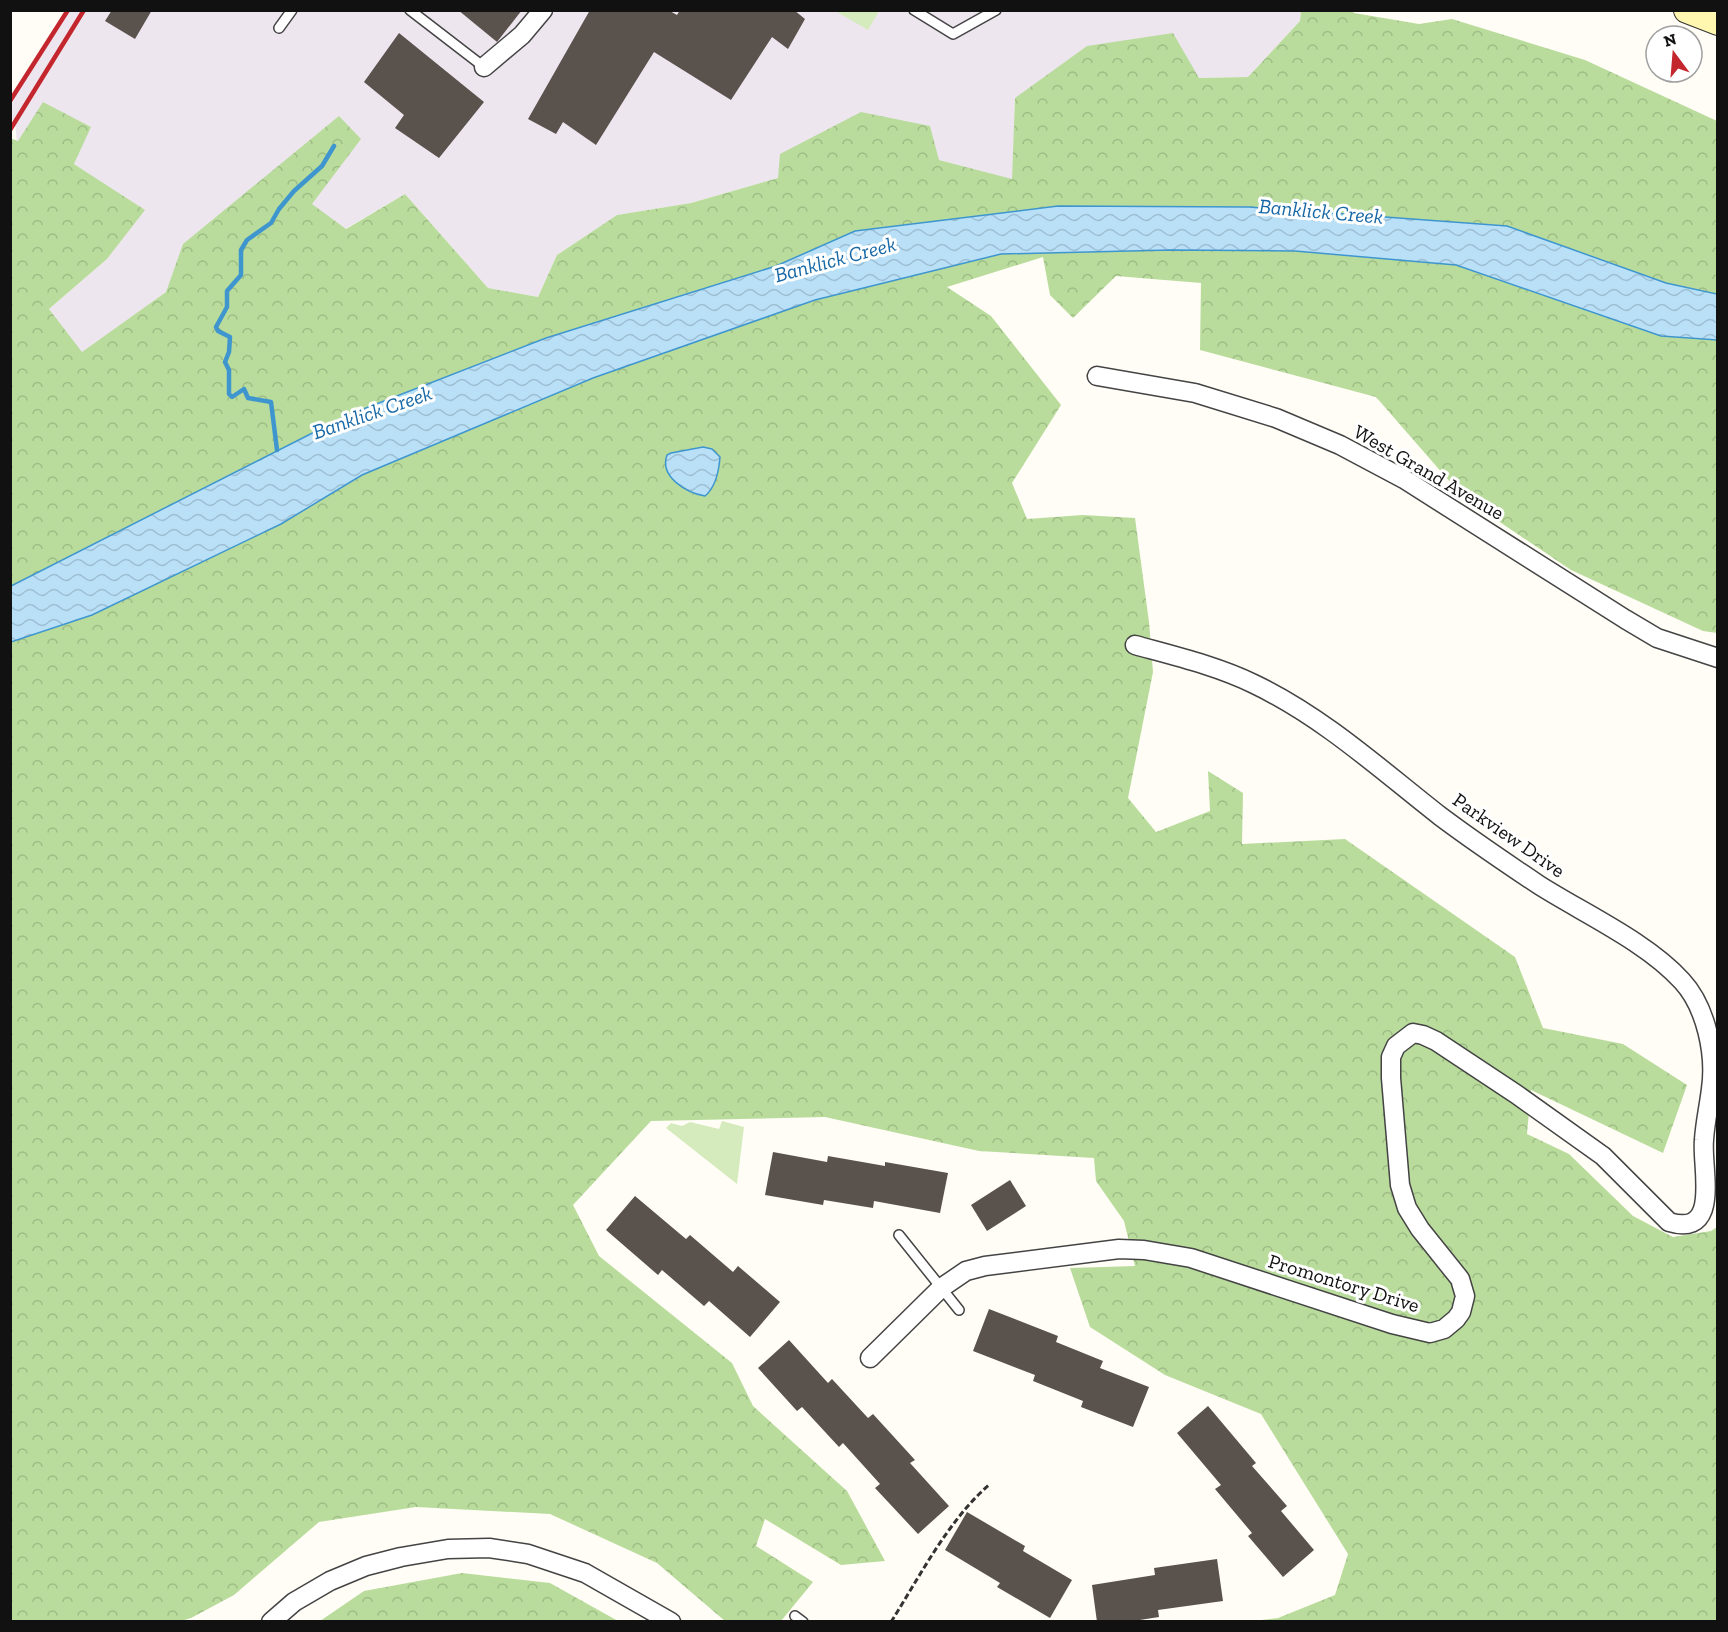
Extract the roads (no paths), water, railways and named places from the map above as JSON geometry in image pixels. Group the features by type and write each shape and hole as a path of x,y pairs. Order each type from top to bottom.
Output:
{"main road":[{"path":"1687,10 1718,22"}],"street":[{"path":"484,67 522,35 543,10"},
{"name":"West Grand Avenue","path":"1097,376 1195,393 1276,418 1340,445 1404,479 1658,638 1718,658"},
{"name":"Parkview Drive","path":"1135,645 1195,662 1253,683 1300,709 1377,765 1442,817 1539,884 1652,954 1680,979 1696,998 1709,1038 1712,1087 1704,1141 1712,1174"},
{"name":"Promontory Drive","path":"870,1358 941,1288 966,1271 985,1266 1119,1249 1144,1250 1191,1258 1392,1324 1430,1333 1444,1329 1461,1312 1465,1296 1460,1279 1420,1229 1407,1208 1400,1185 1391,1057 1396,1046 1413,1033 1436,1041 1603,1156 1668,1222 1678,1225 1688,1224 1697,1219 1706,1203 1712,1174"},
{"path":"271,1622 294,1602 330,1581 366,1566 448,1549 489,1548 528,1554 585,1573 670,1622"}],"lane":[{"path":"279,28 292,10"},
{"path":"410,10 484,67"},
{"path":"914,10 953,34 996,10"},
{"path":"898,1235 959,1310"}],"water":[{"name":"Banklick Creek","path":"1058,206 1249,207 1507,226 1666,283 1717,294 1717,340 1661,336 1456,265 1295,251 1171,250 1001,254 815,300 593,378 362,475 281,524 92,615 11,642 11,586 348,415 546,338 776,266 855,231"},
{"path":"703,447 712,449 720,457 718,473 705,496 676,483 667,470 666,463 667,455 671,453"}],"waterway":[{"path":"277,450 271,402 248,398 244,389 232,397 229,394 229,370 225,362 229,352 230,337 218,331 216,327 227,307 227,291 241,275 241,250 247,240 271,223 294,191 322,166 334,146"}],"railway":[{"path":"10,101 68,10"},
{"path":"10,130 84,10"}]}
